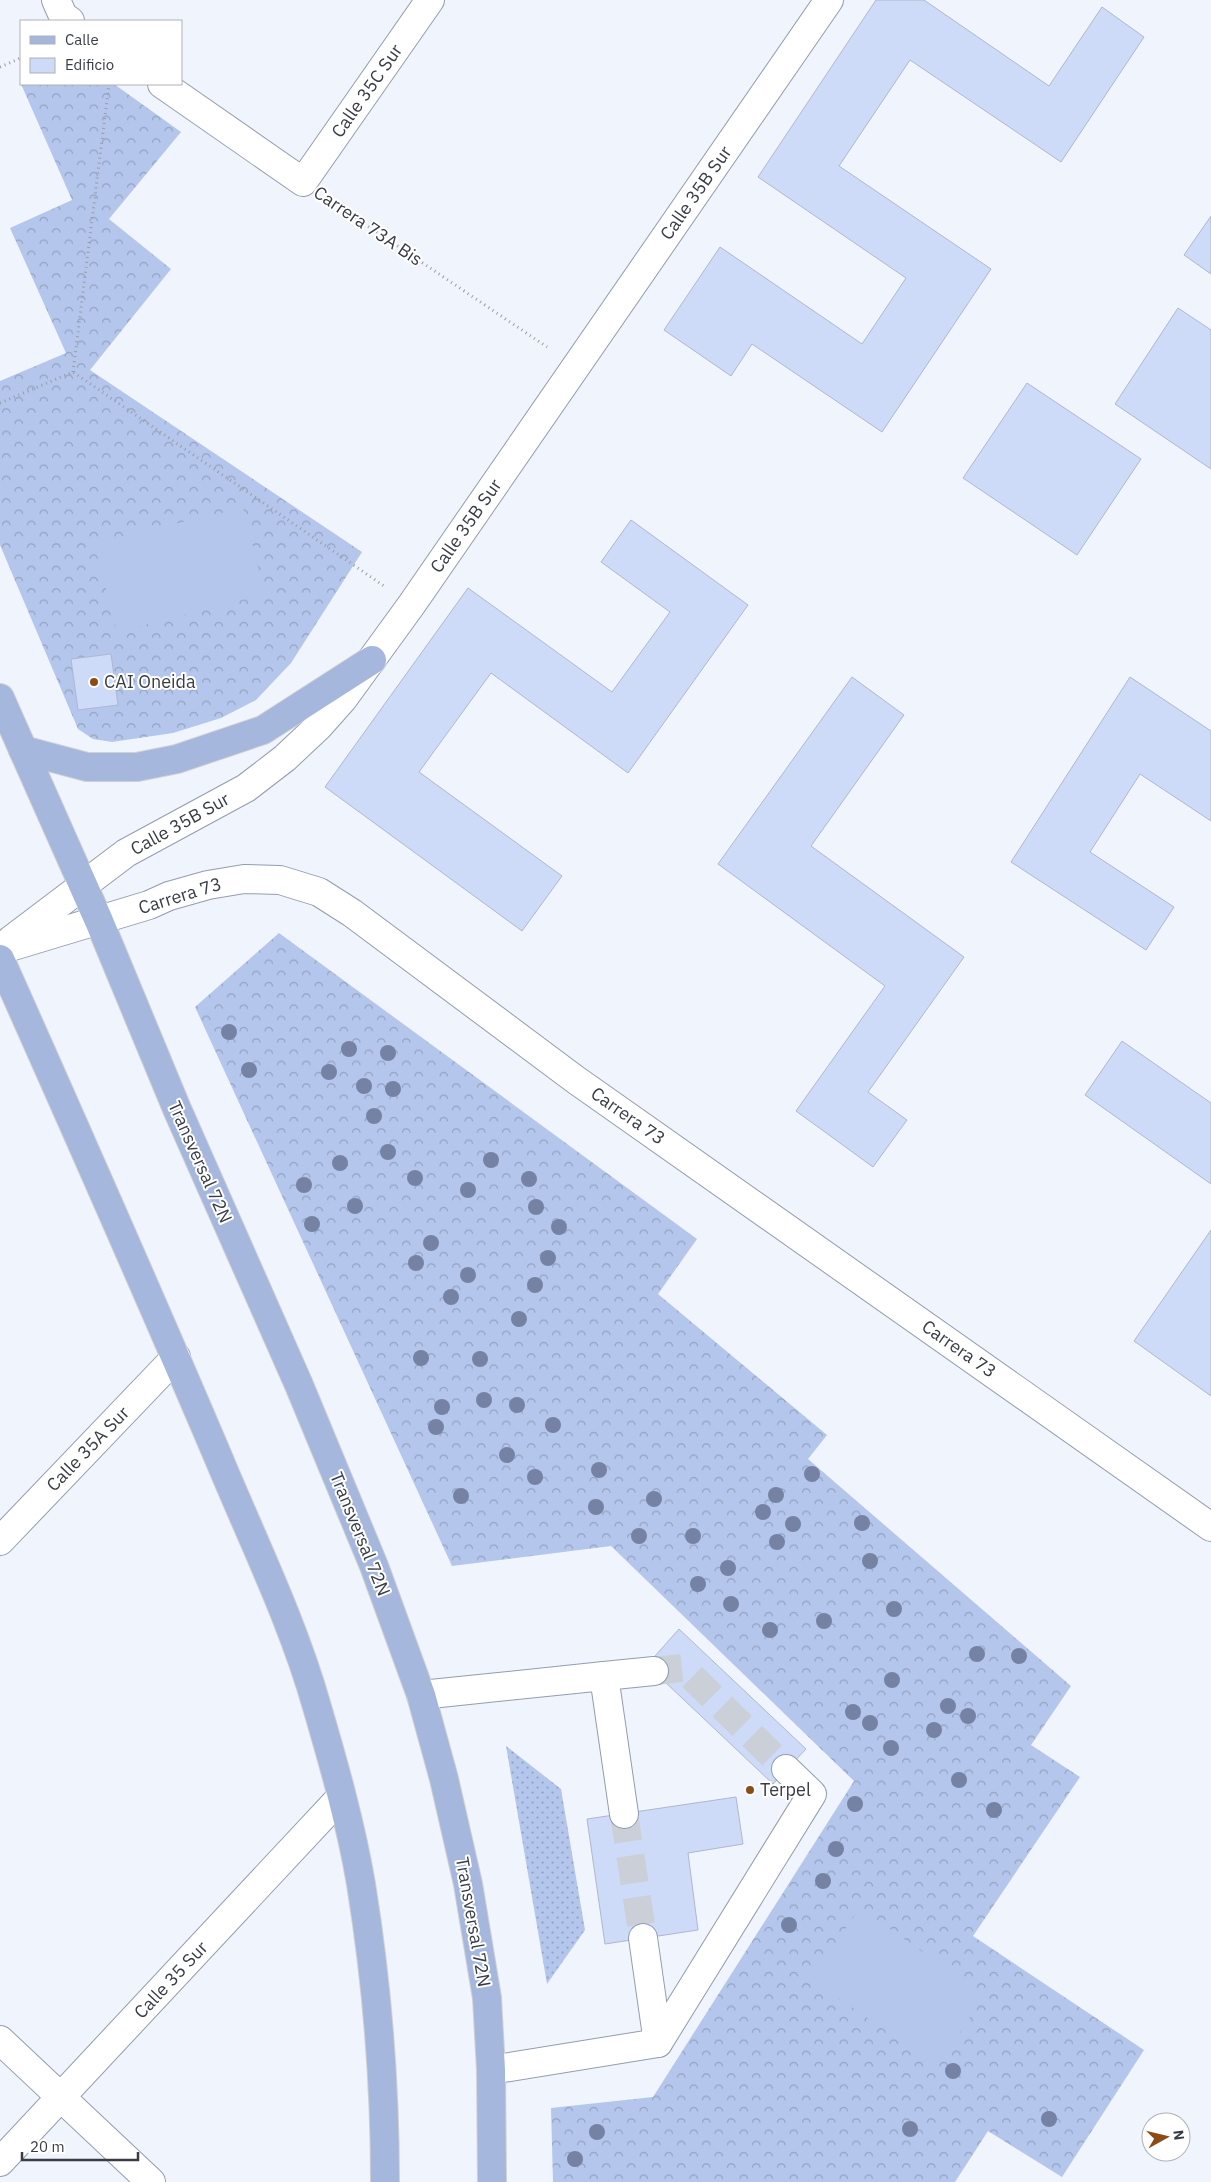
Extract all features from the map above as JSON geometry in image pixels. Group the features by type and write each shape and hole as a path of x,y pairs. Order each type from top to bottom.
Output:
{"main road":[{"path":"23,750 87,767 137,767 177,759 262,730 372,660"},
{"name":"Transversal 72N","path":"0,698 314,1422 374,1566 421,1695 444,1779 468,1884 487,1998 491,2070 492,2182"},
{"path":"0,959 176,1357 297,1649 316,1704 341,1797 360,1882 377,2000 385,2121 385,2182"}],"street":[{"name":"Calle 35C Sur","path":"303,182 430,0"},
{"name":"Calle 35B Sur","path":"0,950 126,853 246,788 285,758 319,726 372,660 412,604 829,0"},
{"name":"Carrera 73A Bis","path":"163,85 303,182"},
{"name":"Carrera 73","path":"0,950 98,921 208,885 244,879 280,880 319,892 352,913 576,1080 1211,1527"},
{"name":"Calle 35A Sur","path":"0,1541 176,1357"},
{"path":"421,1695 654,1670"},
{"path":"604,1676 624,1814"},
{"path":"491,2070 658,2042 812,1794 786,1769"},
{"name":"Calle 35 Sur","path":"0,2162 341,1797"},
{"path":"643,1938 658,2042"},
{"path":"0,2040 150,2182"}],"path":[{"path":"0,67 20,58"},
{"path":"72,372 109,85"},
{"name":"Carrera 73A Bis","path":"303,182 576,366"},
{"path":"0,403 72,372"},
{"path":"72,372 412,604"}],"green space":[{"path":"21,85 115,85 181,132 109,219 171,269 90,370 362,552 291,663 256,700 221,718 173,733 112,742 93,739 78,729 0,545 0,381 66,353 10,228 72,200"},
{"path":"243,508 265,594 117,632 94,543"},
{"path":"279,933 697,1239 658,1294 827,1435 808,1459 1071,1686 1031,1745 1080,1777 973,1936 1144,2050 1062,2177 988,2131 955,2182 553,2182 551,2108 653,2097 854,1781 611,1546 452,1566 195,1007"},
{"path":"506,1746 561,1789 585,1930 547,1984"},
{"path":"860,1908 985,1996 936,2066 811,1978"}],"building":[{"path":"876,0 924,0 1049,86 1102,7 1144,37 1061,162 910,60 839,166 991,269 882,432 752,344 731,376 664,330 720,247 862,344 906,278 758,177"},
{"path":"1211,216 1211,274 1184,255"},
{"path":"1178,308 1211,330 1211,469 1115,404"},
{"path":"1027,383 1141,459 1077,555 963,478"},
{"path":"631,520 748,605 628,773 491,673 419,772 562,876 522,931 325,787 468,588 612,692 670,612 601,562"},
{"name":"CAI Oneida","path":"111,654 118,705 78,710 71,659"},
{"path":"852,677 904,715 811,846 964,957 868,1092 907,1120 873,1167 796,1111 885,986 718,864"},
{"path":"1130,677 1211,731 1211,821 1140,774 1090,852 1174,907 1146,950 1011,862"},
{"path":"1122,1041 1211,1103 1211,1184 1085,1095"},
{"path":"1211,1230 1211,1396 1134,1341"},
{"path":"679,1629 806,1749 773,1784 647,1665"},
{"path":"736,1797 743,1844 688,1853 698,1930 605,1944 587,1819"}],"tunnel":[{"path":"654,1671 683,1668 786,1769"},
{"path":"624,1814 643,1938"}],"place":[{"name":"CAI Oneida","path":"94,682"},
{"name":"Terpel","path":"750,1790"}]}
